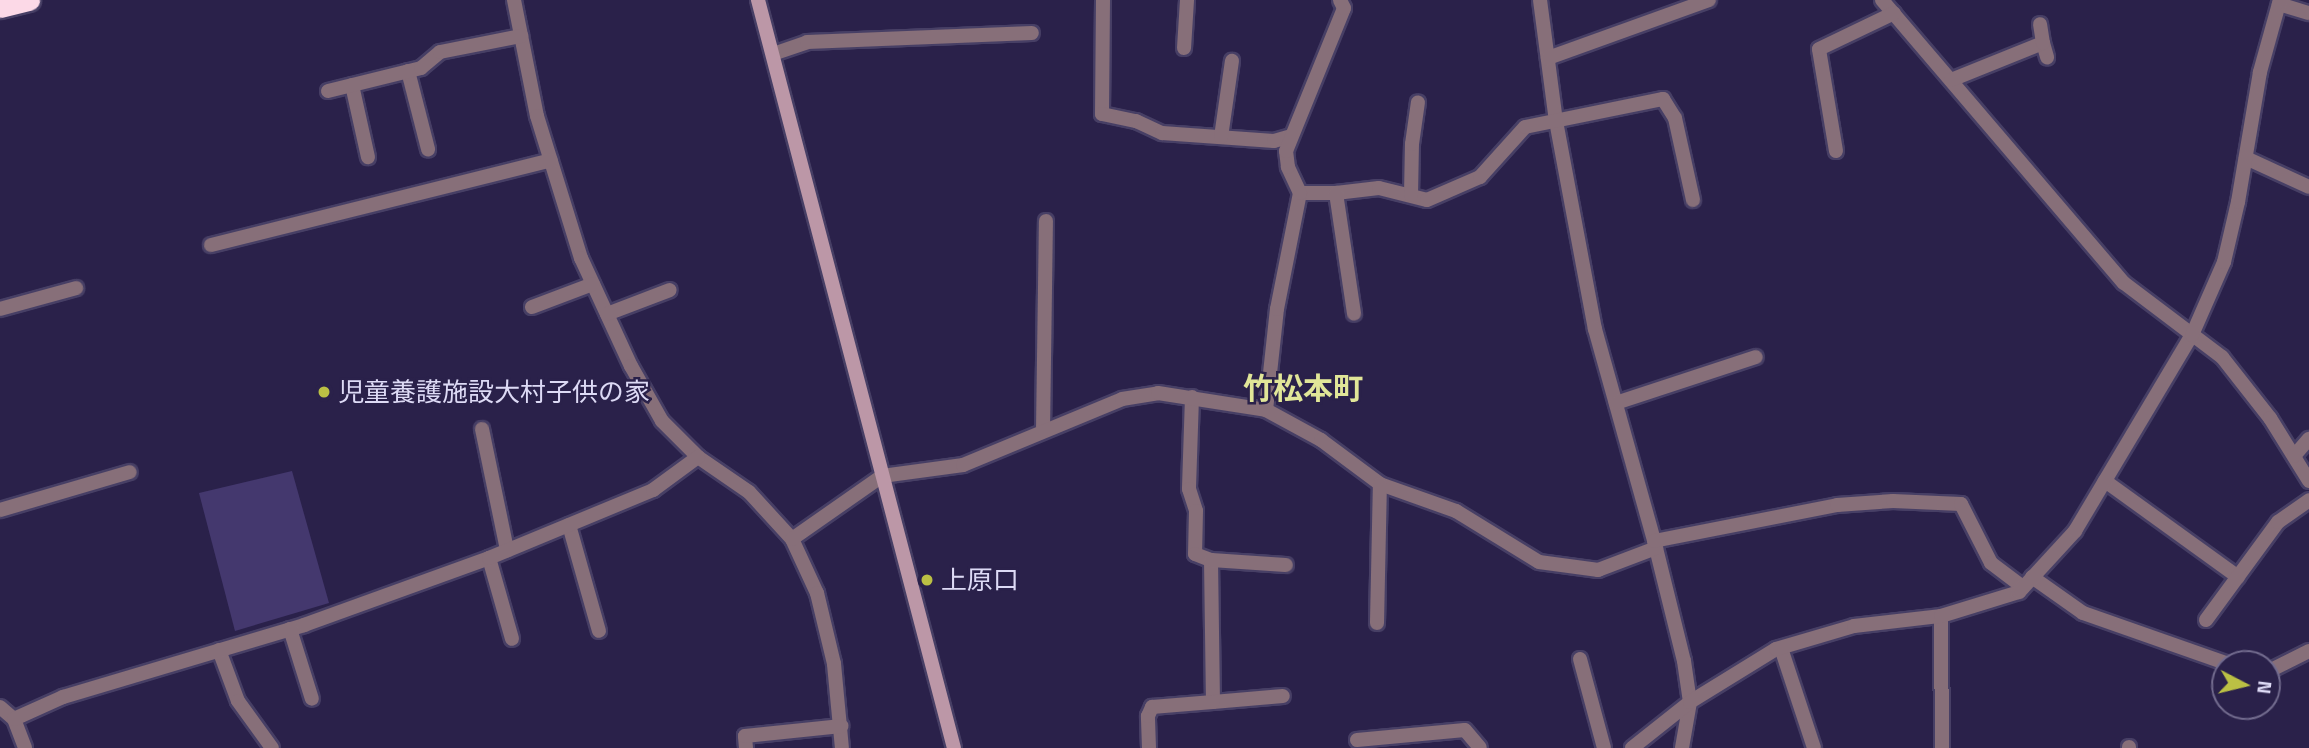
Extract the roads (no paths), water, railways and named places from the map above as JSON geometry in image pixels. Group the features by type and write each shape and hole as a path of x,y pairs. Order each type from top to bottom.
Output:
{"highway":[{"path":"0,7 29,0"}],"street":[{"path":"514,0 537,116 581,258 662,421 698,457 749,492 792,538 817,593 834,664 842,748"},
{"path":"758,0 954,748"},
{"path":"1103,0 1102,114 1136,121 1162,133 1274,141 1291,136"},
{"path":"1184,48 1186,0"},
{"path":"1266,410 1277,309 1300,192 1288,167 1286,152 1344,8 1340,0"},
{"path":"1540,0 1556,121 1595,329 1655,544 1684,661 1690,702 1682,748"},
{"path":"1549,58 1709,0"},
{"path":"1882,0 2124,283 2222,357 2270,418 2309,481"},
{"path":"1632,748 1690,702 1780,648 1854,626 1941,616 2019,592 2075,531 2192,335 2224,262 2246,158 2260,72 2279,2 2309,13"},
{"path":"1836,151 1819,49 1894,13"},
{"path":"1951,80 2045,50 2040,24"},
{"path":"773,54 807,41 1032,33"},
{"path":"328,91 421,68 440,52 521,36"},
{"path":"1222,137 1231,61"},
{"path":"408,71 428,149"},
{"path":"352,85 368,157"},
{"path":"1300,192 1336,193 1379,188 1427,200 1480,177 1525,127 1663,99 1675,118 1693,200"},
{"path":"1411,195 1412,144 1418,102"},
{"path":"2246,158 2309,187"},
{"path":"211,244 551,160"},
{"path":"1336,193 1354,314"},
{"path":"1043,431 1046,221"},
{"path":"532,307 593,284"},
{"path":"0,309 76,288"},
{"path":"607,314 670,290"},
{"path":"1616,403 1756,357"},
{"path":"792,538 882,476 963,465 1122,399 1158,393 1266,410 1321,440 1380,484 1456,510 1539,562 1598,569 1655,544 1837,505 1893,501 1961,504 1991,563 2082,613 2211,658"},
{"path":"1192,397 1189,489 1196,511 1195,554 1211,560 1286,565"},
{"path":"482,429 507,550"},
{"path":"2294,456 2309,439"},
{"path":"15,719 63,697 290,629 489,558 653,490 698,457"},
{"path":"0,510 130,472"},
{"path":"2105,481 2238,577"},
{"path":"1377,623 1380,484"},
{"path":"2206,620 2278,522 2309,500"},
{"path":"569,525 599,631"},
{"path":"489,558 512,639"},
{"path":"1211,560 1213,702"},
{"path":"1941,616 1942,748"},
{"path":"290,629 312,699"},
{"path":"1780,648 1814,748"},
{"path":"219,650 238,701 272,748"},
{"path":"2281,665 2309,651"},
{"path":"1580,659 1604,748"},
{"path":"1149,748 1148,716 1152,707 1283,696"},
{"path":"0,707 15,719 25,748"},
{"path":"746,748 746,736 841,726"},
{"path":"1357,740 1465,730 1480,748"}],"place":[{"name":"児童養護施設大村子供の家","path":"324,392"},
{"name":"上原口","path":"927,580"}],"district":[{"name":"竹松本町","path":"1303,388"}]}
